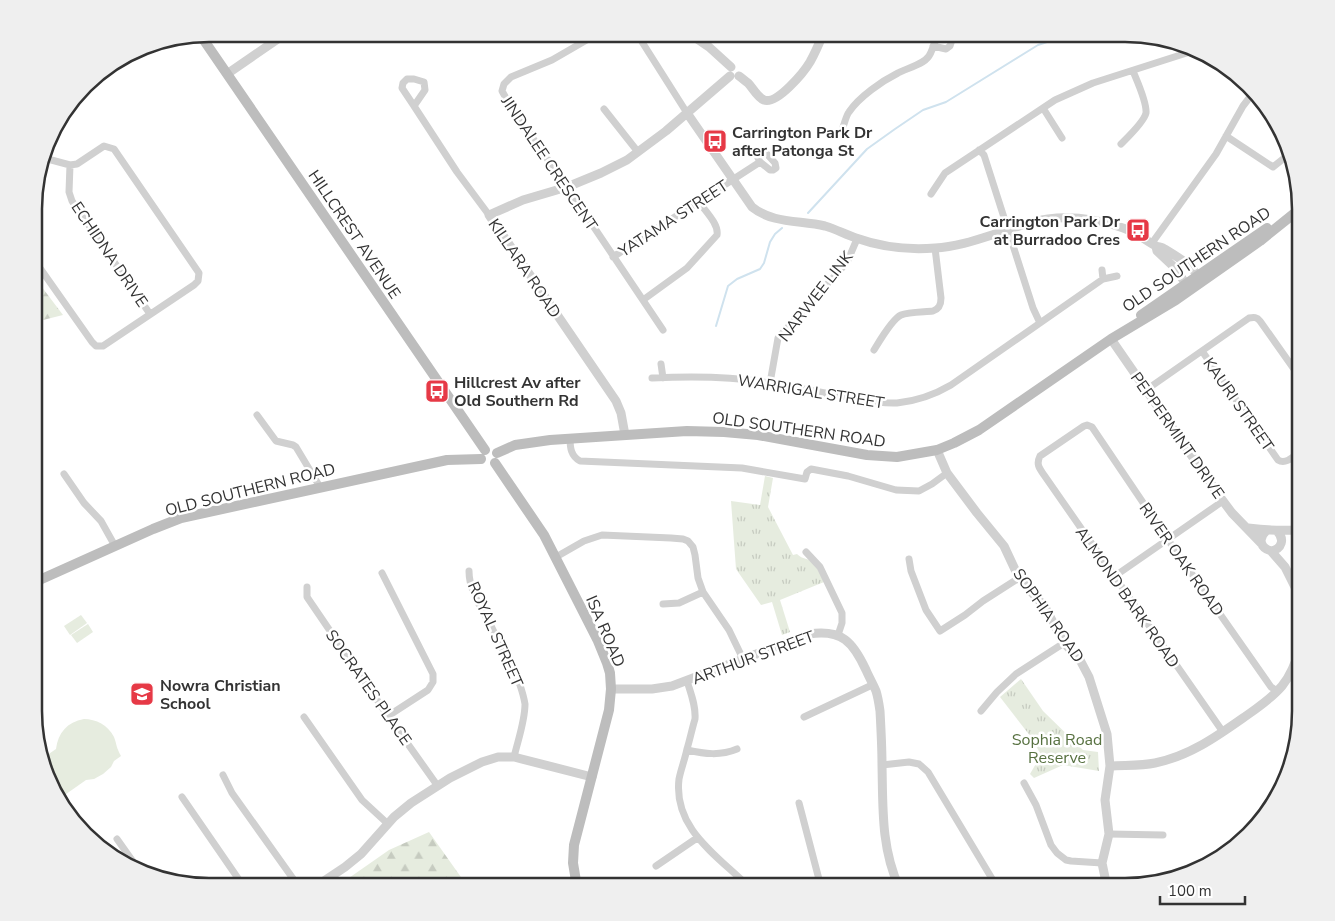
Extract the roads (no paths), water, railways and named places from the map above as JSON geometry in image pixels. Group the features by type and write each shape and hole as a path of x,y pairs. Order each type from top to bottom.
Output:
{"main road":[{"name":"HILLCREST AVENUE","path":"206,43 483,454"},
{"name":"OLD SOUTHERN ROAD","path":"496,458 515,445 570,438 687,431 758,435 854,453 884,456 910,455 937,450 979,430 1111,339 1160,311 1198,280 1260,241 1292,215"},
{"name":"OLD SOUTHERN ROAD","path":"1111,339 1123,327 1186,284 1198,280"},
{"path":"492,448 496,458 487,464 483,454 492,448"},
{"name":"OLD SOUTHERN ROAD","path":"43,579 181,518 447,460 483,454"},
{"name":"ISA ROAD","path":"496,458 556,557 598,642 610,672 612,689 610,710 574,844 573,863 576,878"}],"street":[{"path":"227,74 272,43"},
{"name":"JINDALEE CRESCENT","path":"581,43 552,60 511,76 506,81 502,91 663,330"},
{"path":"643,43 687,113 747,201 758,212 784,220 830,228 857,238 894,247 935,248 964,244 1051,218 1085,219 1122,228 1161,247 1191,268 1198,280"},
{"path":"703,43 733,73 748,84 760,97 768,101 787,90 806,68 819,43"},
{"path":"843,127 848,113 862,98 897,73 928,58 934,43"},
{"path":"933,46 946,49 951,43"},
{"path":"930,194 945,173 1055,100 1093,83 1185,54"},
{"path":"1120,144 1141,121 1146,112 1133,71"},
{"path":"489,215 518,201 567,187 627,160 687,113 733,73"},
{"path":"1154,244 1202,174 1249,98"},
{"name":"KILLARA ROAD","path":"414,106 457,172 489,215 616,401 621,413 625,435"},
{"path":"1043,108 1062,138"},
{"path":"604,109 638,152"},
{"path":"1226,136 1273,167 1284,158"},
{"path":"42,271 96,346 103,346 194,285 199,279 199,273 114,149 104,146 77,164 70,165 50,160"},
{"path":"979,150 984,155 1035,314 1040,323"},
{"name":"YATAMA STREET","path":"613,257 760,162"},
{"name":"ECHIDNA DRIVE","path":"70,165 69,192 72,201 150,314"},
{"path":"643,300 680,274 718,235 718,230 699,202"},
{"name":"NARWEE LINK","path":"770,383 778,338 842,268 857,238"},
{"path":"1154,244 1157,251 1174,267 1186,284"},
{"path":"874,350 881,338 901,315 933,311 940,305 941,298 935,248"},
{"path":"1102,270 1103,279"},
{"name":"WARRIGAL STREET","path":"652,378 706,376 770,383 878,403 914,400 938,392 1103,279 1117,276"},
{"path":"1146,390 1252,317 1258,318 1292,366"},
{"name":"PEPPERMINT DRIVE","path":"1111,339 1223,501 1240,522 1261,542"},
{"name":"KAURI STREET","path":"1202,351 1278,460 1284,462 1292,458"},
{"path":"661,364 663,378"},
{"path":"256,415 276,441 296,447 320,487"},
{"name":"RIVER OAK ROAD","path":"1038,460 1040,456 1084,426 1092,427 1271,687 1277,691"},
{"path":"570,438 572,454 580,461 742,468 805,479 811,469 848,476 896,490 919,490 932,484 947,473"},
{"name":"SOPHIA ROAD","path":"937,450 947,473 1004,546 1019,578 1045,607 1064,643 1080,660 1089,677 1107,734 1110,766 1104,800 1110,834 1102,863 1105,878"},
{"name":"ALMOND BARK ROAD","path":"1038,460 1038,466 1044,475 1223,732"},
{"path":"64,474 84,503 101,521 115,546"},
{"path":"1115,576 1223,501"},
{"path":"1248,528 1266,531 1272,529 1277,531 1292,530"},
{"path":"1266,531 1262,536 1261,542 1264,548 1271,551 1285,567 1292,581"},
{"path":"1277,531 1281,536 1285,567"},
{"path":"556,557 584,541 602,535 671,538 688,541 693,547 698,578 703,592 729,630 743,659"},
{"path":"1271,551 1276,550 1292,535"},
{"path":"806,552 820,567 842,613 842,623 838,635"},
{"path":"908,559 926,610 940,631 1019,578"},
{"name":"ROYAL STREET","path":"469,571 471,588 494,630 520,685 525,702 514,756"},
{"path":"382,572 434,674 433,682 428,690 388,716"},
{"name":"SOCRATES PLACE","path":"307,587 307,598 437,785"},
{"path":"663,604 678,603 703,592"},
{"name":"ARTHUR STREET","path":"612,689 663,688 688,681 810,634 827,632 838,635 855,648 876,691 880,711 883,830 887,853 896,878"},
{"path":"981,711 1012,678 1064,643"},
{"path":"1110,766 1154,763 1185,754 1202,745 1268,700 1287,679 1292,668"},
{"path":"688,681 695,712 680,775 679,795 684,816 697,838 739,878"},
{"path":"804,717 872,685"},
{"path":"304,717 362,800 388,824"},
{"path":"687,750 711,755 737,748"},
{"path":"328,878 368,848 406,806 437,785 482,762 498,757 514,756 592,777"},
{"path":"882,764 909,762 919,764 928,772 992,878"},
{"path":"223,775 232,793 293,878"},
{"path":"1024,783 1057,853 1066,860 1102,863"},
{"path":"182,797 238,878"},
{"path":"799,803 819,878"},
{"path":"1110,834 1163,835"},
{"path":"656,866 697,838"},
{"path":"117,839 130,858"}],"waterway":[{"path":"808,213 867,149 923,110 946,102 1044,43"},
{"path":"716,326 728,286 737,279 760,269 764,263 770,242 782,228"}],"place":[{"name":"Carrington Park Dr after Patonga St","path":"715,141"},
{"name":"Carrington Park Dr at Burradoo Cres","path":"1138,230"},
{"name":"Hillcrest Av after Old Southern Rd","path":"437,391"},
{"name":"Nowra Christian School","path":"142,694"}],"park label":[{"name":"Sophia Road Reserve","path":"1057,748"}]}
